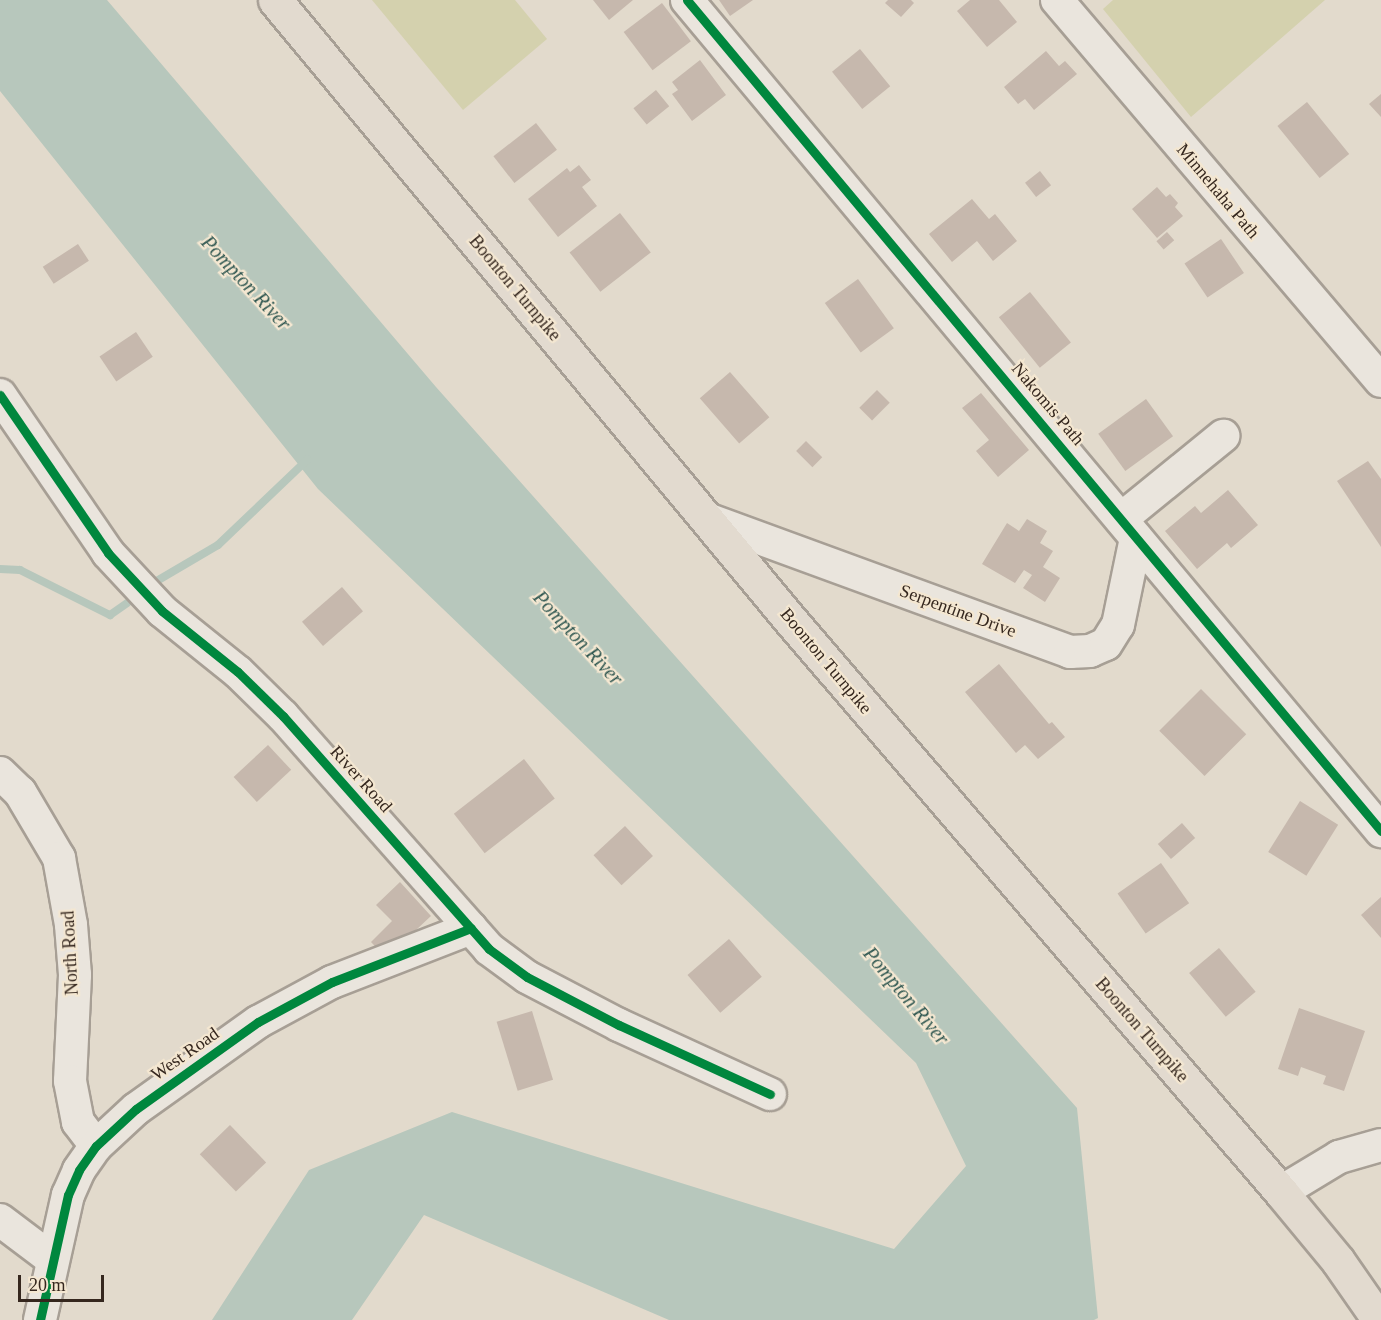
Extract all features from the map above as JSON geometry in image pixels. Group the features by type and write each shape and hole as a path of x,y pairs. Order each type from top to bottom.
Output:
{"main road":[{"name":"Boonton Turnpike","path":"275,0 707,519 1281,1192 1338,1261 1379,1320"}],"street":[{"name":"Nakomis Path","path":"687,0 1381,831"},
{"name":"Minnehaha Path","path":"1057,0 1270,254 1381,381"},
{"name":"River Road","path":"0,395 108,553 162,611 238,672 283,716 489,949 527,977 619,1025 770,1094"},
{"path":"1128,528 1223,436"},
{"name":"Serpentine Drive","path":"707,519 1070,652 1090,651 1106,644 1118,625 1128,528"},
{"name":"North Road","path":"0,773 20,792 45,830 59,858 71,925 75,975 70,1081 78,1122 96,1146"},
{"name":"West Road","path":"40,1320 68,1195 79,1170 96,1146 136,1109 258,1022 332,982 471,928"},
{"path":"1281,1192 1339,1157 1381,1145"},
{"path":"0,1220 53,1260"}],"shaded area":[{"path":"372,0 515,0 547,39 463,110"},
{"path":"1113,0 1325,0 1191,117 1103,9"}],"water":[{"name":"Pompton River","path":"0,0 107,0 436,387 1077,1108 1098,1318 1094,1320 669,1320 424,1215 352,1320 212,1320 309,1170 452,1112 894,1249 966,1166 916,1063 318,489 0,91"}],"building":[{"path":"593,0 633,0 609,20"},
{"path":"719,0 753,0 730,16"},
{"path":"888,0 911,0 914,3 901,17 885,3"},
{"path":"970,0 999,0 1017,22 987,47 957,11"},
{"path":"662,3 691,41 653,70 624,32"},
{"path":"860,49 890,86 862,109 832,72"},
{"path":"1046,51 1059,66 1065,61 1077,74 1034,110 1025,99 1018,104 1004,87"},
{"path":"700,60 726,95 692,121 672,94 678,90 672,82"},
{"path":"656,90 669,106 647,125 633,108"},
{"path":"1381,94 1381,117 1369,104"},
{"path":"1307,102 1349,154 1320,178 1277,126"},
{"path":"536,123 557,150 514,183 493,156"},
{"path":"579,165 591,180 582,187 597,206 558,237 528,199 567,168 570,172"},
{"path":"1040,171 1051,185 1036,197 1025,183"},
{"path":"1157,187 1166,197 1170,194 1178,203 1175,207 1183,216 1157,238 1132,209"},
{"path":"972,199 989,219 995,214 1017,241 993,261 977,241 952,262 929,234"},
{"path":"620,213 651,252 600,292 570,252"},
{"path":"1167,232 1174,240 1164,249 1156,241"},
{"path":"1221,239 1244,273 1207,298 1185,264"},
{"path":"78,244 89,261 54,284 43,267"},
{"path":"858,279 894,328 861,352 825,303"},
{"path":"1030,292 1071,343 1040,368 999,317"},
{"path":"136,332 153,357 116,381 100,357"},
{"path":"730,372 769,417 739,444 700,398"},
{"path":"877,390 890,403 872,420 859,408"},
{"path":"981,393 1029,450 998,477 976,451 989,440 962,408"},
{"path":"1146,399 1173,436 1125,471 1098,434"},
{"path":"806,441 822,457 812,467 796,451"},
{"path":"1368,461 1381,479 1381,547 1337,481"},
{"path":"1228,490 1258,525 1231,548 1227,543 1197,569 1165,531 1195,506 1201,513"},
{"path":"1027,519 1047,531 1040,543 1053,551 1043,567 1060,578 1045,602 1023,588 1032,575 1024,570 1015,583 982,564 1007,523 1019,531"},
{"path":"342,587 363,611 323,646 302,622"},
{"path":"999,664 1049,724 1052,722 1065,737 1038,759 1025,745 1016,753 965,692"},
{"path":"1201,689 1246,734 1205,776 1159,731"},
{"path":"268,745 291,770 257,802 234,777"},
{"path":"524,759 555,798 485,853 454,814"},
{"path":"1300,801 1338,825 1306,876 1268,852"},
{"path":"1182,823 1195,838 1171,859 1158,844"},
{"path":"625,826 653,856 622,885 594,855"},
{"path":"1161,863 1189,903 1146,934 1118,893"},
{"path":"400,882 431,916 386,958 371,942 392,921 376,905"},
{"path":"1381,897 1381,938 1361,915"},
{"path":"729,939 762,977 720,1013 687,975"},
{"path":"1219,948 1256,992 1226,1017 1189,973"},
{"path":"1299,1008 1365,1031 1344,1091 1323,1084 1326,1076 1301,1067 1298,1076 1278,1069"},
{"path":"532,1011 553,1080 518,1091 497,1022"},
{"path":"230,1125 266,1162 236,1192 200,1154"}],"waterway":[{"path":"155,582 218,545 308,459"},
{"path":"0,569 20,570 110,615 127,603"}],"cycle path":[{"path":"687,0 1381,831"},
{"path":"0,395 108,553 162,611 238,672 283,716 489,949 527,977 619,1025 770,1094"},
{"path":"40,1320 68,1195 79,1170 96,1146 136,1109 258,1022 332,982 471,928"}]}
